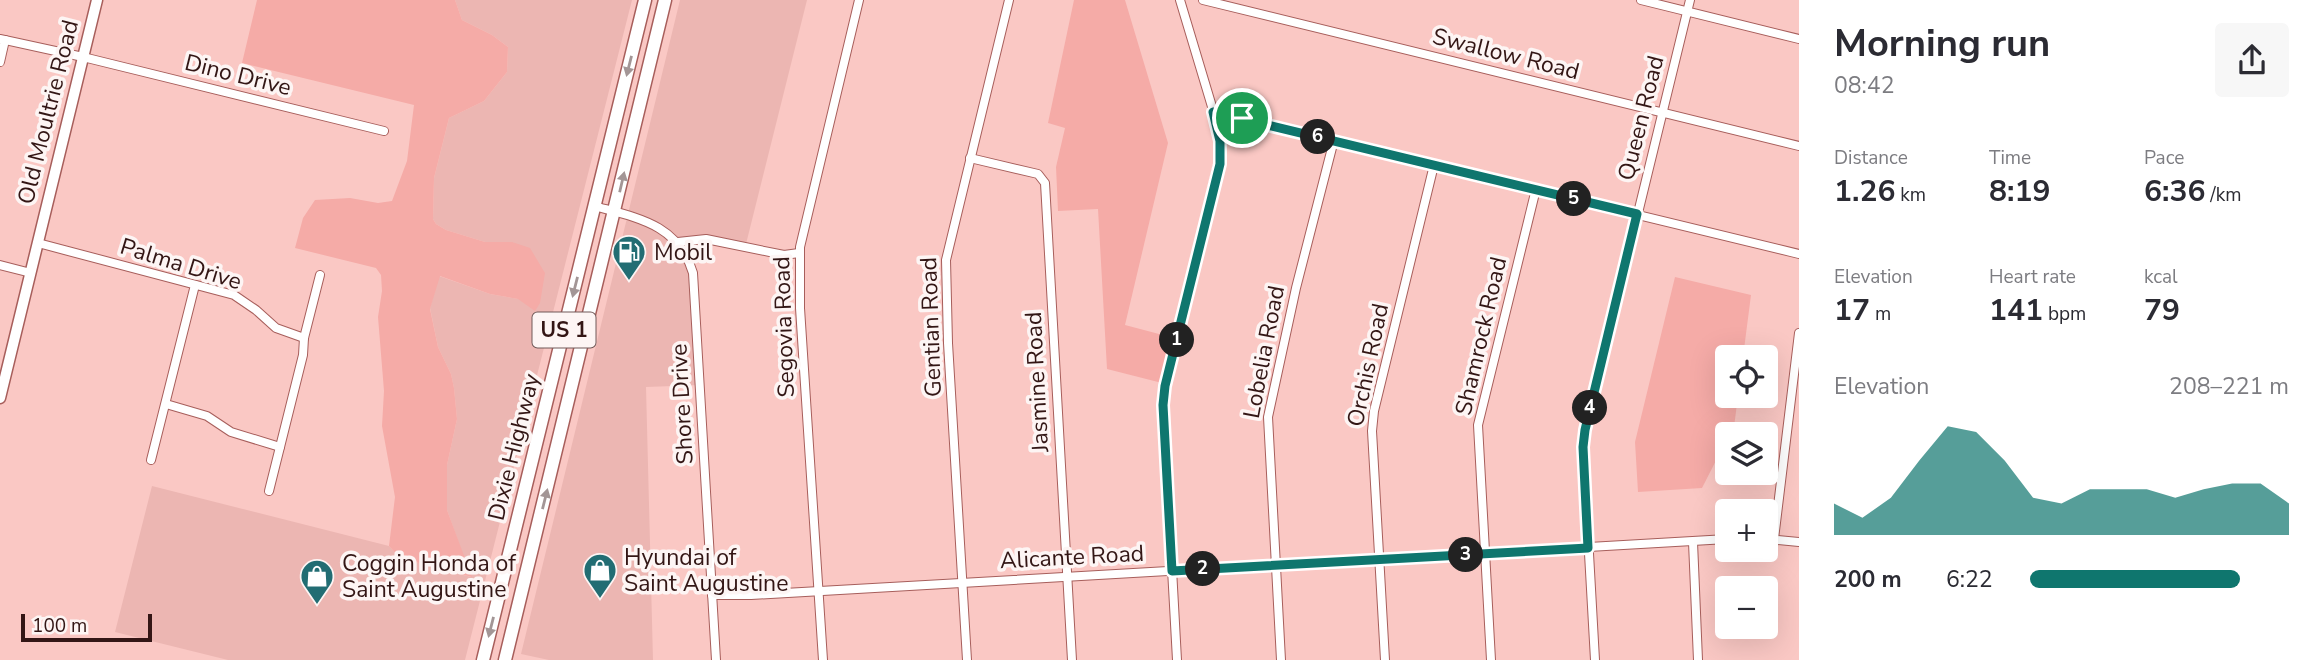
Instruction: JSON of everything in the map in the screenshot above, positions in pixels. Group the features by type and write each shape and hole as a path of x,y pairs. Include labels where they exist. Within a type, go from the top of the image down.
{"main road":[{"name":"Old Moultrie Road","path":"0,398 97,0"},
{"name":"Dixie Highway","path":"483,660 645,0"},
{"name":"US 1","path":"505,660 665,0"},
{"path":"516,526 537,531"}],"street":[{"name":"Segovia Road","path":"823,660 800,308 799,253 859,0"},
{"name":"Gentian Road","path":"967,660 945,274 948,246 1009,0"},
{"path":"1177,660 1163,405 1165,386 1220,164 1220,141 1213,112 1180,0"},
{"name":"Swallow Road","path":"1203,0 1799,146"},
{"path":"1641,0 1799,39"},
{"name":"Queen Road","path":"1595,660 1583,447 1585,430 1690,0"},
{"name":"Dino Drive","path":"3,39 384,131"},
{"path":"0,62 3,39"},
{"path":"1213,112 1799,254"},
{"name":"Lobelia Road","path":"1281,660 1268,436 1271,399 1334,140"},
{"name":"Jasmine Road","path":"970,158 1038,174 1045,183 1072,660"},
{"name":"Orchis Road","path":"1385,660 1371,448 1374,411 1434,165"},
{"name":"Shamrock Road","path":"1490,660 1478,425 1536,189"},
{"path":"594,206 654,225 669,233 678,243 706,239 785,255 799,253"},
{"name":"Palma Drive","path":"38,243 234,295 276,328 304,338"},
{"name":"Shore Drive","path":"678,243 689,262 694,285 716,660"},
{"path":"0,265 30,273"},
{"path":"269,492 320,275"},
{"path":"151,460 195,285"},
{"path":"1776,499 1799,334"},
{"path":"166,404 206,416 231,432 280,447"},
{"name":"Alicante Road","path":"712,596 1715,540"},
{"path":"1778,540 1799,542"},
{"path":"1693,542 1698,660"}],"shaded area":[{"path":"257,0 455,0 462,20 492,35 508,47 507,72 484,101 449,118 434,178 433,219 436,224 446,230 485,242 512,242 530,248 545,273 540,303 535,311 518,299 490,294 440,276 430,309 438,347 451,374 457,419 447,465 447,510 472,577 400,558 389,546 395,497 382,426 384,391 378,317 382,291 381,275 376,268 295,248 303,218 315,200 350,198 378,203 392,201 407,161 414,105 242,63"},
{"path":"455,0 632,0 465,660 228,660 115,632 152,486 389,546 400,558 471,577 447,510 447,465 457,419 451,374 438,347 430,308 439,276 490,294 518,299 512,242 485,242 446,230 433,219 434,178 449,118 484,101 507,72 508,47 492,35 462,20"},
{"path":"680,0 807,0 745,248 691,237 700,385 646,387 653,660 549,660 521,654"},
{"path":"1074,0 1125,0 1168,143 1125,325 1178,339 1166,384 1107,369 1098,209 1058,211 1056,167 1065,128 1048,123"},
{"path":"1675,277 1751,295 1745,345 1715,345 1715,408 1736,408 1735,422 1715,422 1715,463 1702,488 1638,492 1635,442"}],"place":[{"name":"Mobil","path":"629,282"},
{"name":"Hyundai of Saint Augustine","path":"600,600"},
{"name":"Coggin Honda of Saint Augustine","path":"317,606"}],"route":[{"path":"1213,112 1242,118 1637,214 1585,430 1583,447 1588,548 1172,571 1163,424 1165,386 1220,164 1219,130 1213,112"}]}
